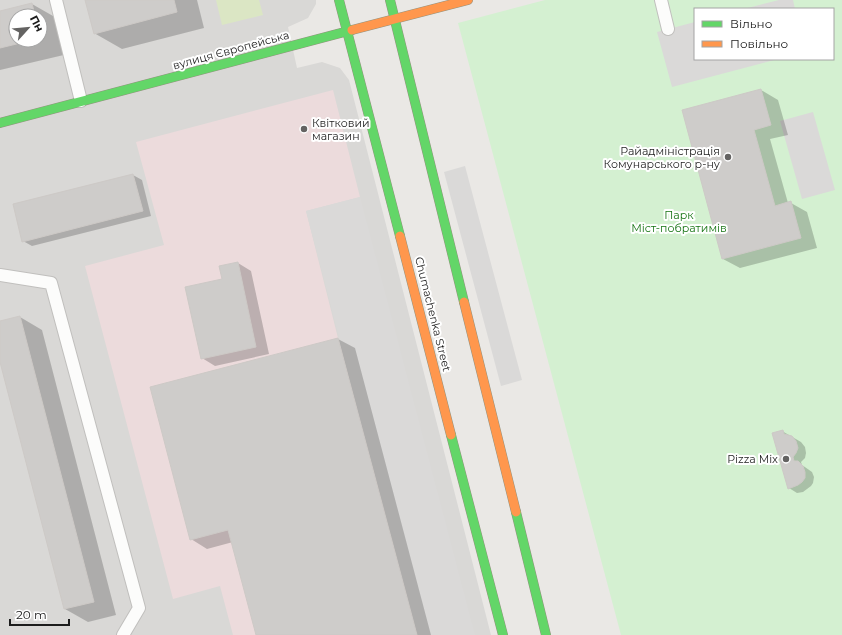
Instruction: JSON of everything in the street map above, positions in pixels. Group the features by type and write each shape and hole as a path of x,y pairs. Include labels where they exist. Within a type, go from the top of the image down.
{"street":[{"name":"Chumachenka Street","path":"339,0 503,635"},
{"path":"390,0 546,635"},
{"name":"вулиця Європейська","path":"0,123 468,0"}],"lane":[{"path":"56,0 81,101"},
{"path":"661,0 668,29"},
{"path":"0,275 51,283 139,608 123,635"}],"shaded area":[{"path":"0,0 316,0 316,4 308,18 288,27 297,68 322,62 340,68 349,80 491,635 0,635"},
{"path":"779,0 793,0 795,8 748,8"},
{"path":"694,22 694,60 774,60 672,87 657,32"},
{"path":"333,90 360,197 306,211 338,338 417,635 233,635 220,586 173,599 85,266 164,245 136,142"},
{"path":"813,112 835,190 802,199 780,121"},
{"path":"465,166 522,380 501,386 444,172"},
{"path":"360,197 475,635 417,635 306,211"}],"green space":[{"path":"216,0 259,0 263,15 222,25"},
{"name":"Парк Міст-побратимів","path":"545,0 842,0 842,635 621,635 458,23"}],"building":[{"path":"85,0 174,0 177,12 94,34"},
{"path":"32,3 33,8 12,8"},
{"path":"8,9 8,46 0,48 0,11"},
{"name":"Райадміністрація Комунарського р-ну","path":"761,89 771,125 754,130 775,206 791,201 801,238 722,259 682,110"},
{"path":"133,174 143,211 22,242 13,204"},
{"path":"238,262 256,347 201,359 185,287 222,279 219,266"},
{"path":"20,316 94,602 64,609 0,362 0,321"},
{"path":"338,338 417,635 256,635 228,530 190,540 150,387"},
{"name":"Pizza Mix","path":"783,430 784,434 792,436 796,441 798,448 793,457 794,461 798,461 803,466 805,472 805,478 802,482 788,489 772,433"}],"traffic: fast":[{"path":"339,0 400,236"},
{"path":"390,0 464,302"},
{"path":"0,123 352,30"},
{"path":"451,435 503,635"},
{"path":"516,512 546,635"}],"traffic: slow":[{"path":"352,30 468,0"},
{"path":"400,236 451,435"},
{"path":"464,302 516,512"}],"place":[{"name":"Квітковий магазин","path":"304,129"},
{"name":"Райадміністрація Комунарського р-ну","path":"728,157"},
{"name":"Pizza Mix","path":"786,459"}]}
